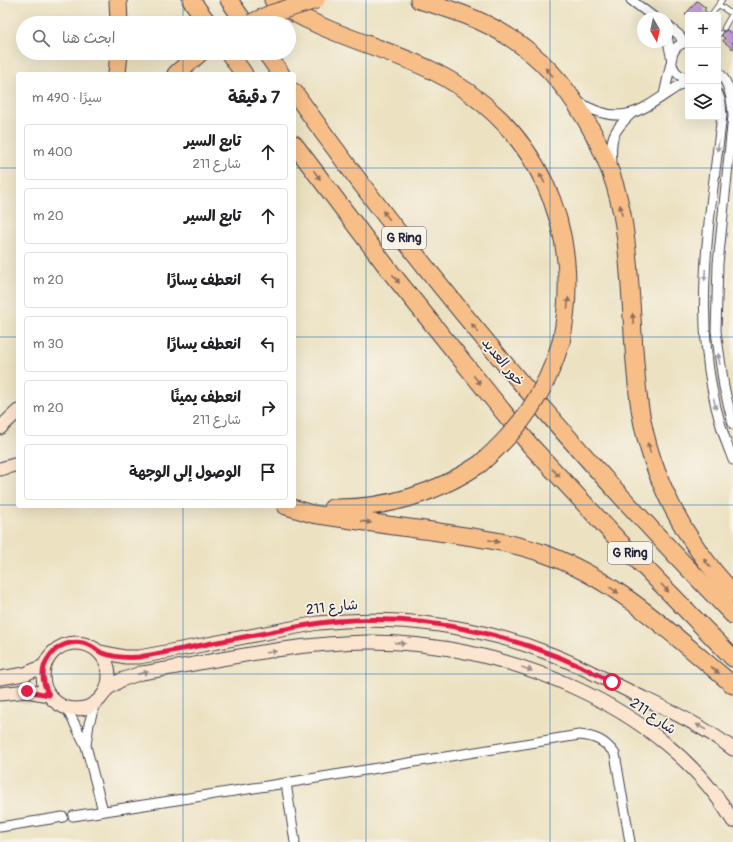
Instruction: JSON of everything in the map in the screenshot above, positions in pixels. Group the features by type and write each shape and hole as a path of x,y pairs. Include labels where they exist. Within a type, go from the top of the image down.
{"highway":[{"path":"118,0 119,16"},
{"path":"192,0 203,16"},
{"path":"229,0 240,16"},
{"path":"273,0 323,27 429,69 454,82 477,98 515,136 542,177 561,224 568,272 566,318 562,342 549,377 526,416 499,447 480,464 445,485 428,493 403,501 349,509 296,505"},
{"path":"266,16 316,0"},
{"path":"419,0 450,8 481,21 510,37 534,55 569,96 598,141 620,200 628,249 640,409 652,457 660,483 688,536 703,558 733,593"},
{"path":"117,72 118,60"},
{"path":"178,72 192,60"},
{"path":"234,60 243,72"},
{"path":"271,60 280,72"},
{"name":"خور العديد","path":"296,95 335,149 517,381 598,472 733,615"},
{"name":"G Ring","path":"296,147 393,275 530,445 619,541 733,658"},
{"path":"292,508 312,514 486,539 516,545 546,555 602,582 634,603 733,685"}],"main road":[{"path":"0,428 16,413"},
{"path":"0,469 16,465"},
{"name":"شارع 211","path":"101,652 125,657 139,657 340,620 387,619 436,624 508,640 552,654 593,672 691,721 733,749"},
{"name":"شارع 211","path":"107,689 122,680 141,673 322,645 390,642 435,646 472,653 501,660 544,675 585,693 623,713 668,746 692,767 716,795 733,821"},
{"path":"72,643 90,645 101,652 110,669 107,689 95,703 78,709 66,708 49,695 43,681 44,666 55,650 72,643"},
{"path":"0,678 25,674 44,666"},
{"path":"0,694 27,691 49,695"}],"street":[{"path":"630,0 647,12"},
{"path":"673,30 685,40"},
{"path":"664,95 671,60 676,48 685,43"},
{"path":"669,48 671,60 676,73 685,78"},
{"path":"721,76 727,85 732,100 733,116 718,264 716,331 724,387 733,424"},
{"path":"614,181 611,146 612,137 615,130 630,114 653,104 685,81"},
{"path":"569,96 586,106 607,114 630,114"},
{"path":"721,102 722,115 706,240 704,288 705,334 714,401 733,460"},
{"path":"86,746 89,724 95,703"},
{"path":"66,708 86,746 103,811"},
{"path":"73,816 286,783 571,736 588,736 598,738 608,745 615,754 630,842"},
{"path":"286,783 295,842"},
{"path":"0,827 63,817"}],"lane":[{"path":"713,12 721,2 732,14 724,28"}],"building":[{"path":"697,1 706,8 704,10 707,12 688,12"},
{"path":"733,29 733,49 723,41 725,38 722,36 723,32 727,30 730,33"}],"route":[{"path":"27,691 49,695 45,689 43,681 44,666 50,655 55,650 66,644 78,642 84,643 101,652 132,658 318,623 340,620 387,619 436,624 531,646 593,672 612,682"}]}
